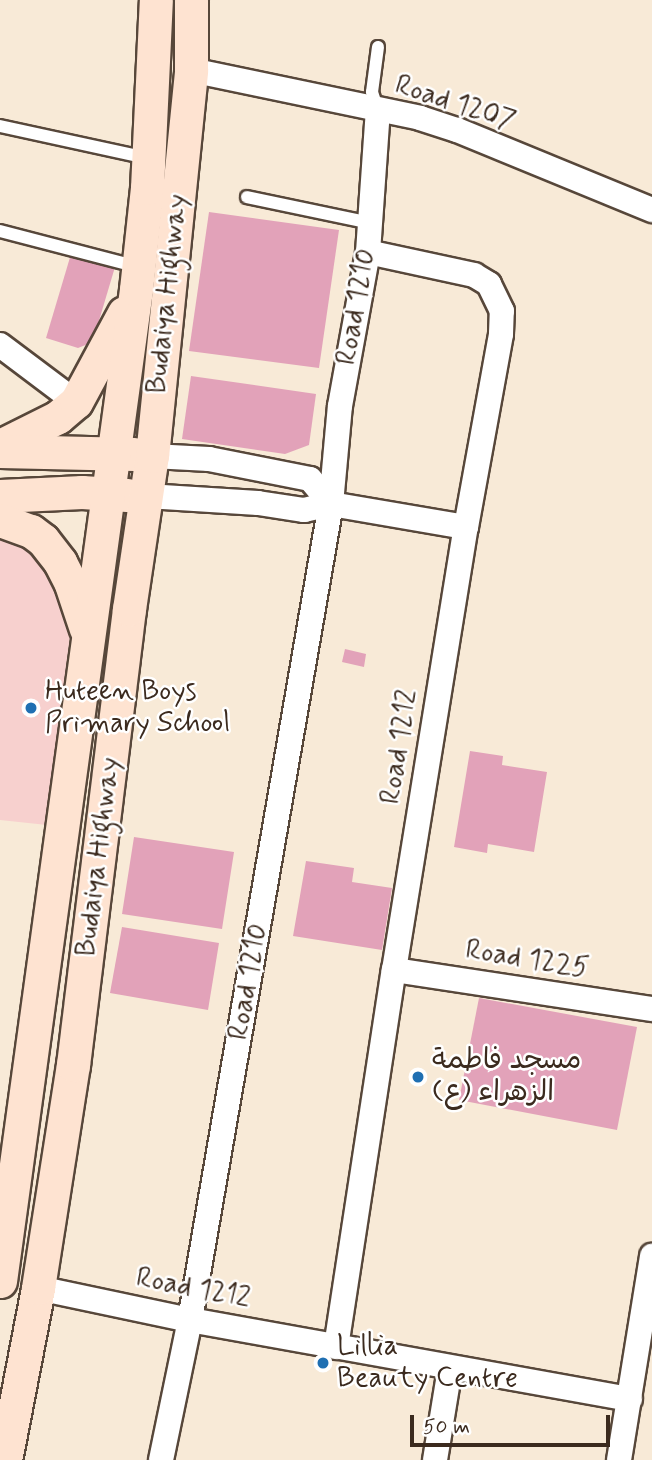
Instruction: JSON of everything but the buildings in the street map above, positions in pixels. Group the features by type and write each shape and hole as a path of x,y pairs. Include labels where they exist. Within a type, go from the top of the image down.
{"street":[{"name":"Budaiya Highway","path":"0,1281 90,640 111,453 137,278 148,158 156,0"},
{"name":"Budaiya Highway","path":"5,1460 38,1287 73,1065 147,496 191,70 191,0"},
{"name":"Road 1207","path":"191,70 403,114 457,130 652,210"},
{"name":"Road 1210","path":"161,1460 190,1320 331,504 340,405 368,252 378,110"},
{"name":"Road 1212","path":"336,1347 466,527 501,334 502,311 489,284 474,275 368,252"},
{"path":"0,448 58,417 76,402 137,278"},
{"path":"0,345 76,402"},
{"path":"0,448 209,459 310,479 331,504"},
{"path":"0,496 106,494 258,503 304,510 331,504 466,527"},
{"path":"0,520 31,531 43,540 60,562 90,640"},
{"name":"Road 1225","path":"394,970 652,1009"},
{"path":"619,1460 652,1256"},
{"name":"Road 1212","path":"38,1287 190,1320 630,1399"},
{"path":"435,1460 450,1367"}],"lane":[{"path":"378,47 372,92 378,110"},
{"path":"0,126 148,158"},
{"path":"247,197 370,223"},
{"path":"0,231 137,278"}],"shaded area":[{"name":"Huteen Boys Primary School","path":"0,530 51,555 75,596 47,825 0,820"}],"place":[{"name":"Huteen Boys Primary School","path":"31,708"},
{"name":"مسجد فاطمة الزهراء (ع)","path":"418,1077"},
{"name":"Lillia Beauty Centre","path":"323,1363"}]}
